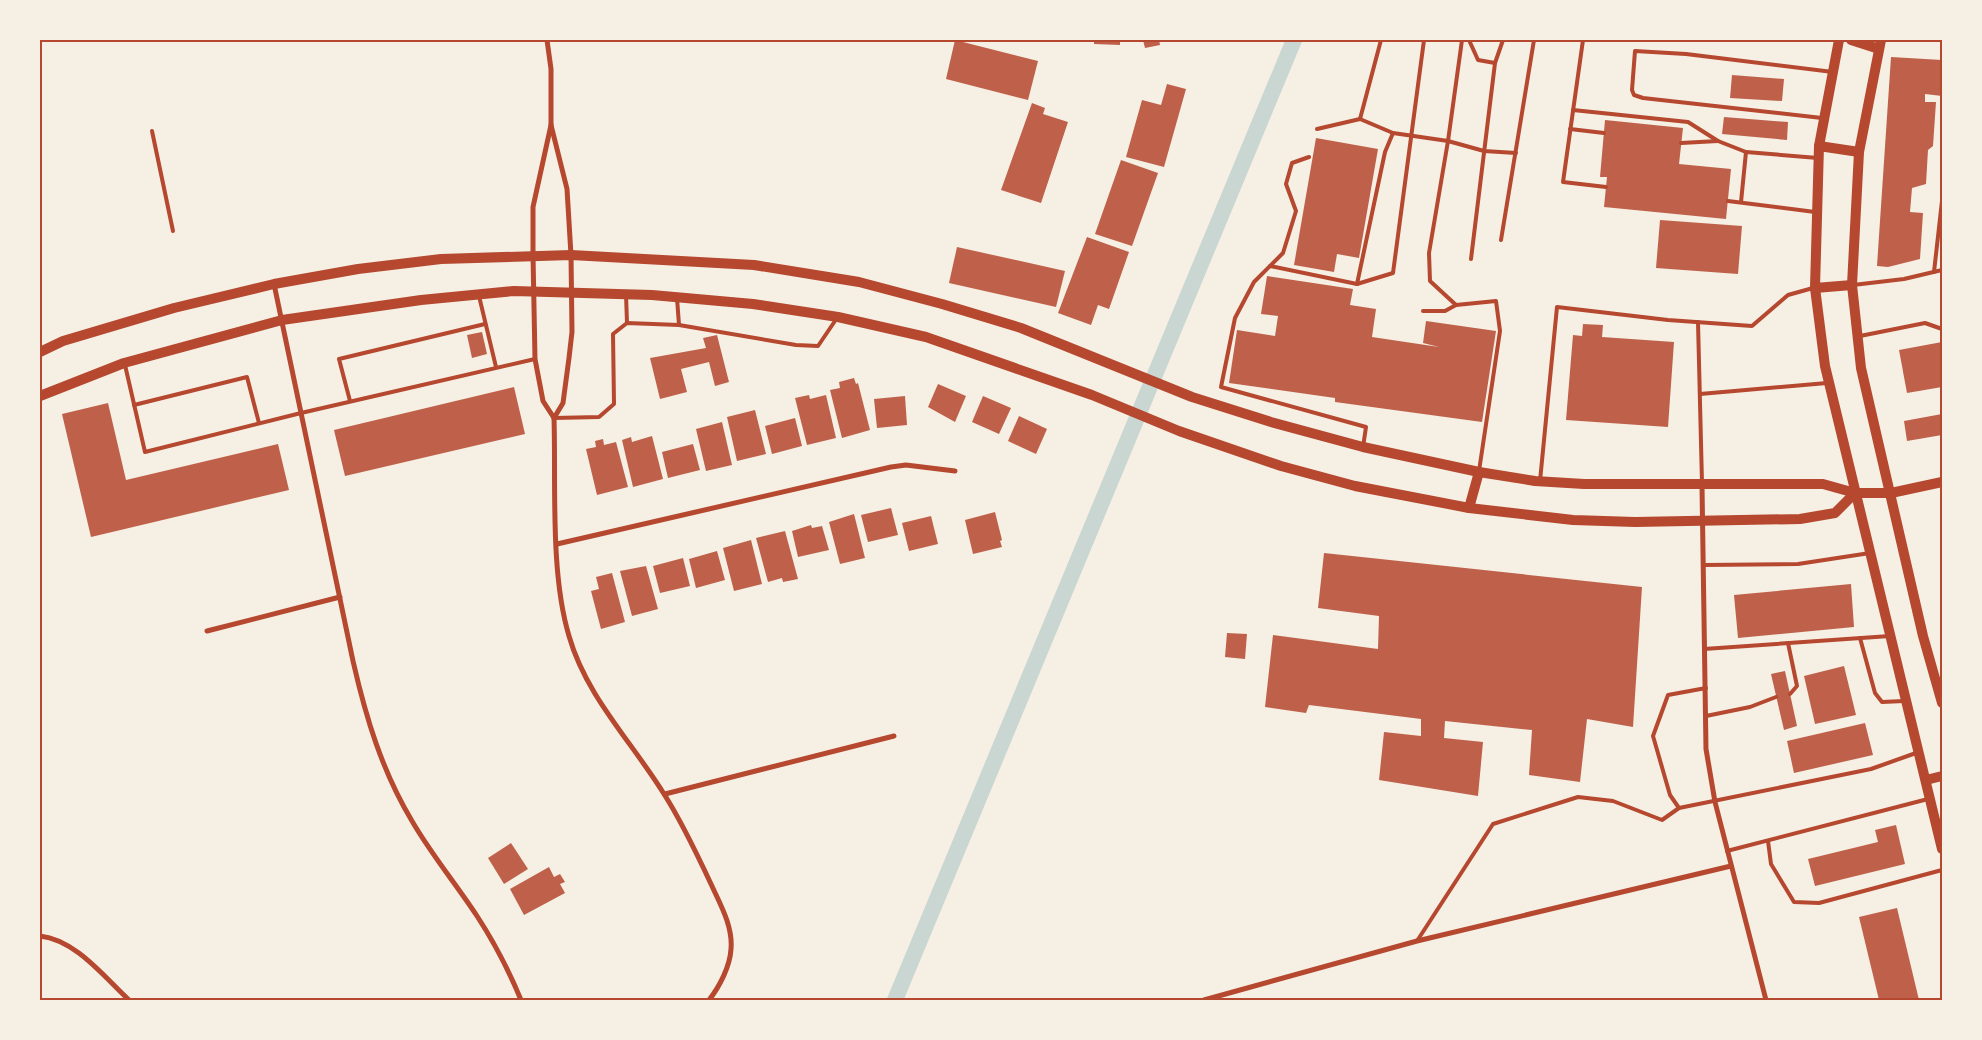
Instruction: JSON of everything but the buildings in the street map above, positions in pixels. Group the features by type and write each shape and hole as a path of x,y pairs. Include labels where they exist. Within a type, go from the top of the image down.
{"main road":[{"path":"1839,40 1819,146 1816,288 1829,382 1942,849"},
{"path":"1851,40 1880,44 1859,152 1852,285 1861,368 1923,636 1942,704"},
{"path":"1819,146 1859,152"},
{"path":"40,352 63,342 174,308 274,284 358,269 441,258 571,255 754,265 859,282 976,314 1021,328 1192,397 1317,435 1479,472 1540,481 1584,484 1702,486 1823,484 1855,493 1891,493 1942,482"},
{"path":"1816,288 1852,285"},
{"path":"40,396 124,363 282,320 479,294 534,292 626,294 753,304 838,317 926,337 1092,394 1179,431 1281,466 1355,486 1469,508 1573,520 1703,522 1800,519 1835,513 1855,493"},
{"path":"1469,508 1479,472"},
{"path":"1926,780 1942,776"}],"street":[{"path":"547,40 551,69 552,125 568,189 571,255 572,332 563,403 554,418"},
{"path":"552,125 533,208 535,359 543,401 554,418 557,544 562,605 568,636 582,670 592,689 665,794 696,852 728,924 731,949 728,962 716,992 709,1000"},
{"path":"274,284 363,707 392,786 413,823 493,943 521,1000"},
{"path":"557,544 891,467 922,466 954,471"},
{"path":"1702,486 1706,748 1715,802 1766,1000"},
{"path":"207,631 340,598"},
{"path":"665,794 894,736"},
{"path":"1204,1000 1417,941 1731,866"},
{"path":"40,936 53,938 74,949 130,1000"}],"lane":[{"path":"1360,119 1381,40"},
{"path":"1270,266 1357,284 1393,273 1424,40"},
{"path":"1456,305 1430,281 1429,253 1448,141 1462,40"},
{"path":"1469,40 1478,60 1495,63"},
{"path":"1470,259 1495,63 1502,40"},
{"path":"1501,240 1534,40"},
{"path":"1583,40 1563,182 1606,187"},
{"path":"1824,118 1634,95 1632,90 1636,51 1686,54 1833,72"},
{"path":"1573,110 1688,122 1718,141 1746,152 1818,158"},
{"path":"1317,128 1360,119 1393,133 1412,134 1448,141 1484,151 1516,153"},
{"path":"1570,129 1604,133"},
{"path":"152,131 173,231"},
{"path":"1357,284 1385,152 1393,133"},
{"path":"1681,142 1718,141"},
{"path":"1741,202 1746,152"},
{"path":"1309,157 1292,163 1286,184 1296,211 1283,253 1254,282 1235,318 1221,387 1366,427 1363,447"},
{"path":"1728,201 1817,213"},
{"path":"1934,272 1942,202"},
{"path":"1852,285 1904,279 1942,270"},
{"path":"1540,481 1557,307 1752,326 1788,295 1816,288"},
{"path":"479,294 496,367"},
{"path":"626,294 627,323"},
{"path":"677,297 676,307 679,325"},
{"path":"1423,312 1445,311 1456,305 1496,301 1500,331 1479,472"},
{"path":"554,418 600,416 614,404 614,334 627,323 679,325 698,330 746,335 796,346 818,346 838,317"},
{"path":"1698,322 1702,486"},
{"path":"1857,336 1925,323 1942,329"},
{"path":"350,401 339,359 486,324"},
{"path":"124,363 145,452 350,401 535,359"},
{"path":"134,405 247,377 258,423"},
{"path":"1700,394 1829,382"},
{"path":"1704,564 1798,564 1870,553"},
{"path":"1704,649 1890,636"},
{"path":"1860,638 1875,693 1882,702 1905,701"},
{"path":"1788,643 1797,686 1790,694"},
{"path":"1679,808 1670,795 1653,736 1668,695 1706,688"},
{"path":"1706,716 1750,707 1776,697"},
{"path":"1417,941 1493,824 1578,797 1613,801 1662,820 1679,808 1871,769 1919,752"},
{"path":"1727,851 1930,798"},
{"path":"1768,841 1771,864 1794,902 1819,903 1942,870"}],"waterway":[{"path":"895,1000 1294,40"}]}
